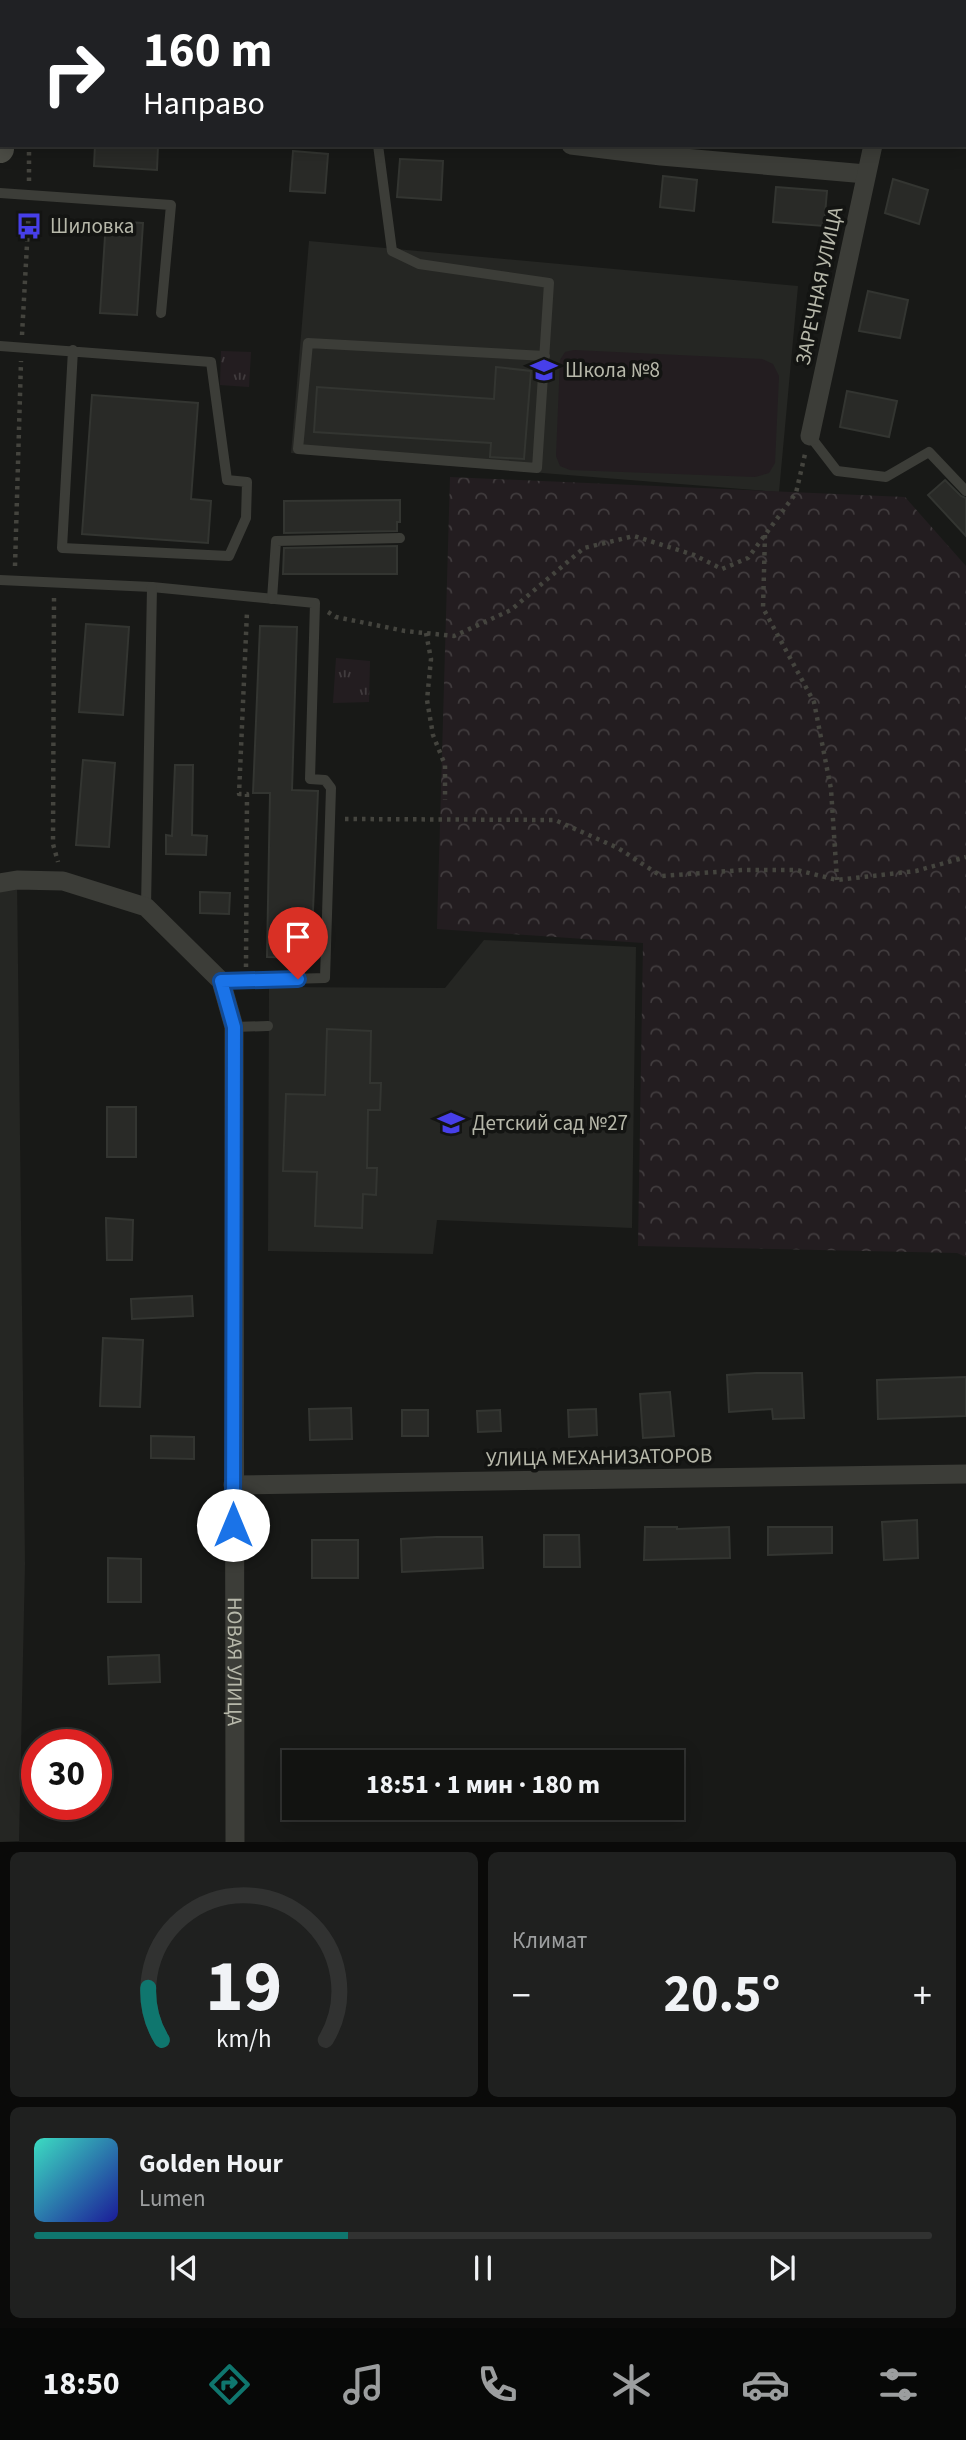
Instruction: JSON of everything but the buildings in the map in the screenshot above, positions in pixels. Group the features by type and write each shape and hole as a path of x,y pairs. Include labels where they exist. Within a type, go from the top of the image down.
{"street":[{"path":"587,147 866,174"},
{"name":"ЗАРЕЧНАЯ УЛИЦА","path":"810,436 873,147"},
{"path":"0,883 17,880 64,881 146,906 221,981"},
{"name":"НОВАЯ УЛИЦА","path":"221,981 234,1027 235,1842"},
{"name":"УЛИЦА МЕХАНИЗАТОРОВ","path":"233,1485 966,1474"}],"lane":[{"path":"378,147 392,251 419,264 549,284 545,356 537,468 298,449 308,343 545,356"},
{"path":"0,192 171,205 161,313"},
{"path":"0,346 74,350 211,362 227,480 247,482 246,518 229,556 62,548 74,350"},
{"path":"810,436 837,471 886,477 929,452 966,491"},
{"path":"272,599 276,541 400,538"},
{"path":"0,580 152,587 315,603 310,779 325,780 331,788 324,978 221,981"},
{"path":"146,906 152,587"},
{"path":"234,1027 268,1026"}],"path":[{"path":"315,603 337,617 405,631 454,636 511,610 584,548 634,536 694,555 722,569 748,558 796,493 810,436"},
{"path":"765,535 763,608 814,702 831,789 837,880"},
{"path":"54,583 53,844 64,881"},
{"path":"246,980 247,794 239,794 248,597"},
{"path":"426,633 430,659 427,700 433,735 445,765 445,800"},
{"path":"330,819 555,820 618,848 661,876 743,870 797,870 837,880 916,871 966,857"}],"shaded area":[{"name":"Школа №8","path":"309,241 798,286 779,492 291,453"},
{"path":"17,880 25,1564 19,1841 0,1842 0,883"},
{"name":"Детский сад №27","path":"484,940 636,947 632,1228 437,1220 433,1254 268,1251 269,987 445,988"}],"green space":[{"path":"574,350 762,359 773,364 779,376 775,463 769,473 755,477 570,470 560,466 556,456 560,360 565,352"},
{"path":"221,351 251,352 249,387 220,385"},
{"path":"450,477 905,497 966,566 966,1257 957,1253 638,1246 643,943 437,929"},
{"path":"336,658 370,661 369,702 333,703"}],"place":[{"name":"Шиловка","path":"29,226"},
{"name":"Школа №8","path":"544,370"},
{"name":"Детский сад №27","path":"451,1123"}],"route":[{"path":"233,1525 234,1027 221,981 298,979"}]}
